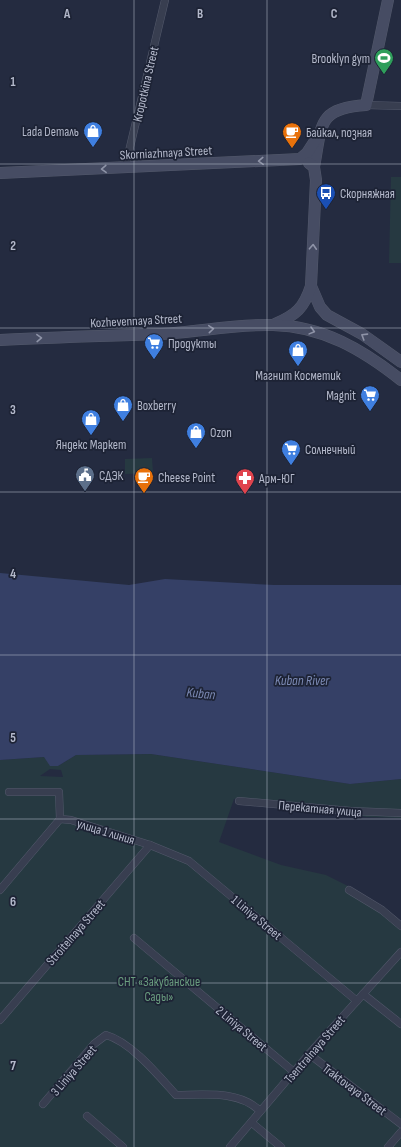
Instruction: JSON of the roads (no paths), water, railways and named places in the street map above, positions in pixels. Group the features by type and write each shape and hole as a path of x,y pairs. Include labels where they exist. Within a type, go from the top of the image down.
{"main road":[{"path":"274,325 291,317 299,310 305,302 311,286 316,180 314,167 320,134 324,121 332,112 345,107 366,105 388,0"},
{"path":"314,167 300,159 307,153 320,134"},
{"name":"Skorniazhnaya Street","path":"0,173 300,159"},
{"path":"311,286 320,307 327,315 362,334 401,362"},
{"path":"274,325 302,329 344,342 361,350 401,380"},
{"name":"Kozhevennaya Street","path":"0,340 161,334 274,325"}],"street":[{"name":"Kropotkina Street","path":"125,168 165,0"},
{"path":"366,105 401,106"},
{"path":"0,890 60,819 59,792 9,792"},
{"name":"Перекатная улица","path":"239,801 351,811 401,813"},
{"name":"улица 1 линия","path":"60,819 71,820 150,845"},
{"name":"1 Liniya Street","path":"150,845 189,861 357,1001"},
{"name":"Stroitelnaya Street","path":"0,1020 150,845"},
{"path":"349,890 382,910 401,926"},
{"name":"2 Liniya Street","path":"134,938 294,1072"},
{"name":"Tsentralnaya Street","path":"230,1147 252,1123 260,1111 309,1054 401,952"},
{"path":"363,994 401,1024"},
{"name":"3 Liniya Street","path":"43,1104 94,1044 106,1035 116,1038 152,1069 176,1095 231,1096 254,1105 260,1111"},
{"name":"Traktovaya Street","path":"309,1054 401,1124"},
{"path":"87,1116 123,1147"},
{"path":"252,1123 281,1147"},
{"path":"388,1147 401,1132"}],"water":[{"name":"Kuban River","path":"0,573 129,585 165,579 274,585 401,585 401,779 350,784 151,754 76,755 58,766 50,766 44,757 0,760"}],"place":[{"name":"Brooklyn gym","path":"384,75"},
{"name":"Lada Dеталь","path":"93,148"},
{"name":"Байкал, позная","path":"292,149"},
{"name":"Скорняжная","path":"326,210"},
{"name":"Продукты","path":"154,360"},
{"name":"Магнит Косметик","path":"298,367"},
{"name":"Magnit","path":"370,412"},
{"name":"Boxberry","path":"123,422"},
{"name":"Яндекс Маркет","path":"91,436"},
{"name":"Ozon","path":"196,449"},
{"name":"Солнечный","path":"291,466"},
{"name":"СДЭК","path":"85,492"},
{"name":"Cheese Point","path":"144,494"},
{"name":"Арм-ЮГ","path":"245,495"}],"water label":[{"name":"Kuban","path":"201,693"}],"park label":[{"name":"СНТ «Закубанские Сады»","path":"159,988"}]}
